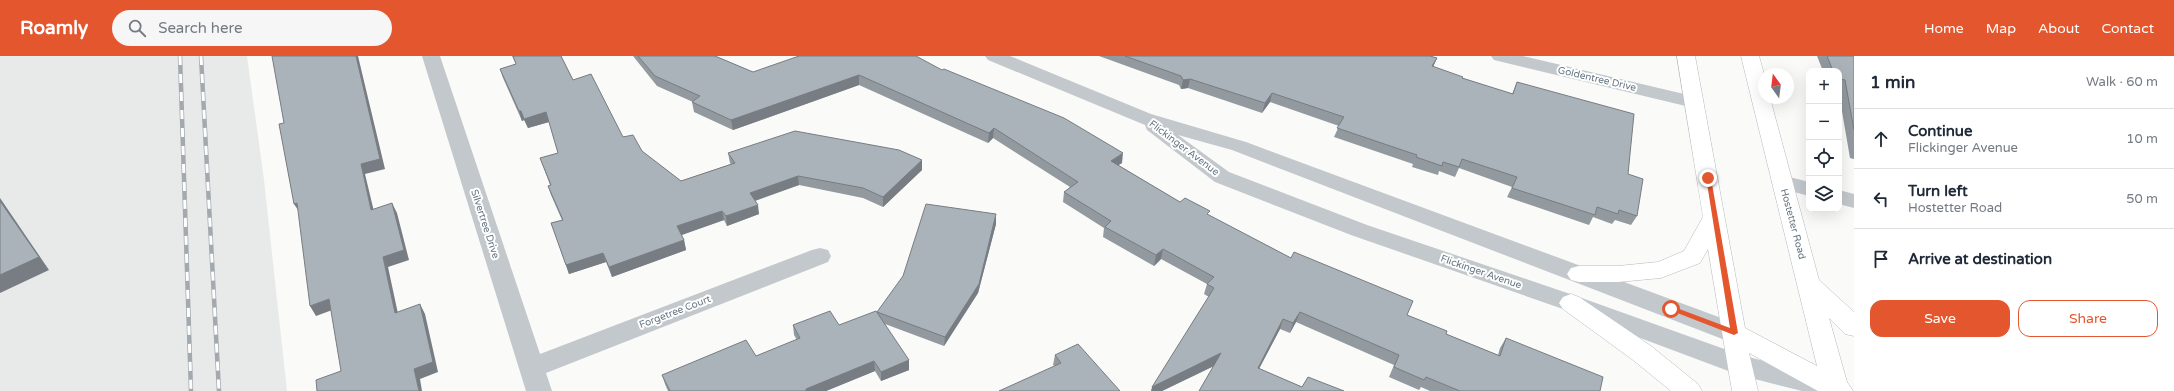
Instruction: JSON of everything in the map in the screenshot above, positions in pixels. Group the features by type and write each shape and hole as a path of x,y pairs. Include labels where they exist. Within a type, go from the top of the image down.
{"main road":[{"path":"1686,56 1739,365 1745,391"},
{"name":"Hostetter Road","path":"1750,56 1837,390"},
{"path":"1579,274 1618,274 1661,270 1692,257 1714,216"},
{"path":"1810,285 1854,327"},
{"path":"1571,303 1642,352 1689,391"},
{"name":"Flickinger Avenue","path":"1734,333 1837,390"}],"street":[{"name":"Silvertree Drive","path":"431,56 539,391"},
{"name":"Flickinger Avenue","path":"994,56 1144,118 1239,146 1734,333"},
{"name":"Goldentree Drive","path":"1500,56 1694,102"},
{"name":"Flickinger Avenue","path":"1144,118 1222,178 1359,230 1571,303 1739,365 1837,390"},
{"path":"1782,182 1806,188"},
{"path":"1842,198 1854,201"},
{"name":"Forgetree Court","path":"531,368 820,256"}],"shaded area":[{"path":"0,56 247,56 264,180 287,391 0,391"}],"building":[{"path":"272,56 356,56 380,159 361,164 371,210 392,203 404,250 383,257 395,313 420,304 433,362 414,369 419,391 317,391 316,380 341,371 329,299 310,306 297,203 294,204 279,124 284,123"},
{"path":"513,56 561,56 573,80 591,74 623,137 633,135 642,151 681,181 735,163 728,153 795,131 899,150 922,160 883,197 863,188 798,176 750,193 758,205 726,216 722,211 677,226 684,240 609,267 603,253 566,265 551,223 563,220 548,186 551,185 540,158 558,153 546,112 524,119 521,111 519,111 500,69 516,64"},
{"path":"638,56 715,56 753,72 799,56 916,56 942,70 944,69 1064,118 1123,153 1111,161 1180,202 1185,198 1210,211 1207,214 1291,258 1294,252 1413,301 1407,315 1447,331 1446,334 1500,356 1506,338 1603,377 1600,391 1460,391 1426,377 1424,380 1394,367 1399,355 1300,312 1293,323 1283,319 1258,368 1302,387 1308,377 1344,391 1199,391 1221,353 1152,387 1214,288 1207,284 1214,277 1163,249 1156,255 1105,227 1111,221 1064,192 1078,182 994,128 989,133 859,75 731,120 692,102 700,96 655,76"},
{"path":"1125,56 1430,56 1437,58 1432,66 1463,77 1462,78 1513,94 1517,82 1634,114 1628,174 1643,179 1637,216 1619,210 1618,214 1597,207 1595,215 1512,188 1517,177 1462,159 1459,167 1443,162 1442,166 1416,157 1417,155 1337,128 1344,117 1272,93 1265,103 1190,79 1183,80 1181,76"},
{"path":"1827,56 1854,56 1854,130 1845,80 1842,80 1842,68 1832,68"},
{"path":"0,201 39,257 0,275"},
{"path":"926,204 996,214 979,284 945,337 877,312 903,276"},
{"path":"830,311 839,325 876,311 909,360 881,372 874,361 806,389 806,391 670,391 662,375 746,340 756,356 800,338 793,325"},
{"path":"1078,344 1120,391 999,391 1061,363 1055,355"}],"railway":[{"path":"180,56 191,391"},
{"path":"201,56 219,391"}],"route":[{"path":"1671,309 1734,333 1708,178"}]}
